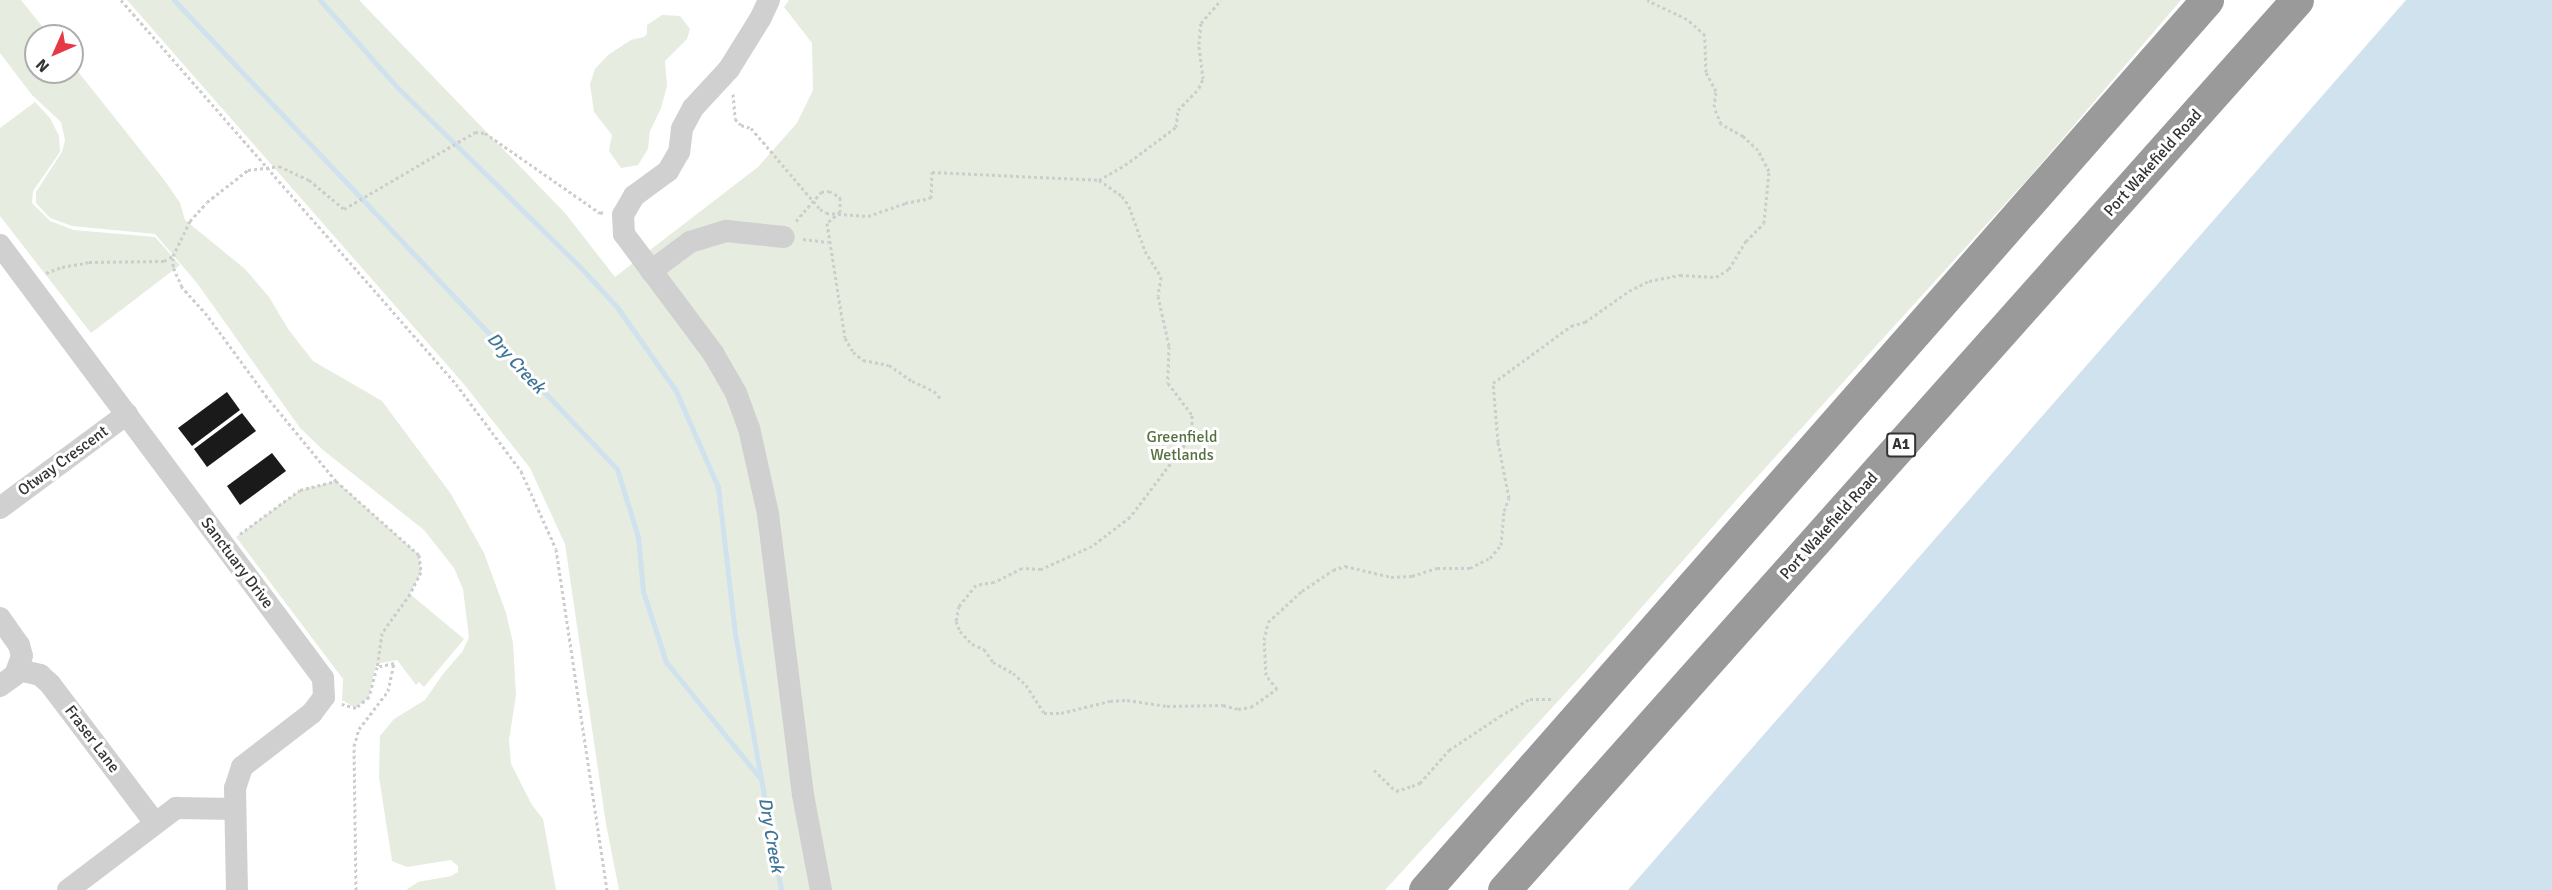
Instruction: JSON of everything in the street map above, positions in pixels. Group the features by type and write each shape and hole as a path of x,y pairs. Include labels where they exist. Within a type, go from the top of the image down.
{"highway":[{"path":"1425,890 2207,0"},
{"name":"Port Wakefield Road","path":"1504,890 2297,0"}],"street":[{"path":"769,0 729,69 693,108 682,129 678,152 668,171 634,196 623,215 624,234 713,353 736,393 752,439 768,513 803,795 821,890"},
{"path":"651,271 690,242 726,231 784,237"},
{"name":"Sanctuary Drive","path":"0,245 323,678 326,687 323,699"},
{"name":"Otway Crescent","path":"0,508 127,414"},
{"path":"0,618 22,651 19,670 0,686"},
{"name":"Fraser Lane","path":"19,670 40,675 50,684 155,823"},
{"path":"237,890 235,788 242,767 312,713 323,699"},
{"path":"68,890 155,823 182,807 235,809"}],"path":[{"path":"121,0 456,384 521,471 556,549 607,890"},
{"path":"1098,180 1125,165 1176,127 1178,110 1199,88 1203,79 1199,44 1201,23 1221,0"},
{"path":"729,69 735,119 741,125 752,128 820,209 837,215 868,216 931,198 932,172 1098,180 1122,196 1129,206 1145,251 1161,277 1158,296 1169,346 1168,383 1192,415 1192,435 1130,517 1092,546 1041,569 1022,568 994,582 976,585 959,606 956,621 960,631 972,644 984,650 993,662 1013,673 1026,685 1044,713 1061,713 1110,701 1127,700 1167,706 1200,703 1238,709 1251,707 1277,689 1266,675 1264,640 1268,622 1302,591 1333,570 1345,567 1391,577 1412,576 1437,568 1470,568 1490,558 1501,545 1504,537 1504,511 1509,498 1497,442 1493,383 1571,326 1585,322 1629,291 1665,277 1716,277 1729,269 1746,241 1764,223 1769,171 1758,150 1743,136 1721,124 1714,107 1716,90 1706,72 1705,35 1687,19 1647,0"},
{"path":"323,699 356,708 369,697 377,667 382,633 410,594 421,572 422,563 419,555 336,481 267,397 207,315 183,287 173,267 173,256 190,221 235,178 248,170 266,166 279,166 309,180 344,209 475,132 485,133 600,213 615,210 634,196"},
{"path":"828,242 784,237 812,198 821,192 835,192 840,197 842,207 837,215 827,223 828,242 840,318 845,338 853,352 863,360 889,365 912,381 934,391 942,400"},
{"path":"27,281 62,267 114,260 164,261 173,256"},
{"path":"224,545 300,490 336,481"},
{"path":"356,890 354,746 358,729 388,691 394,663 377,667"},
{"path":"1374,770 1396,791 1420,783 1449,750 1500,716 1530,699 1551,699"}],"green space":[{"path":"0,0 21,0 40,24 24,24 24,84 84,84 84,79 165,181 180,203 185,220 245,269 269,297 288,329 313,361 382,401 451,494 484,553 506,613 513,643 516,695 509,740 511,764 532,805 543,819 556,890 406,890 418,882 451,876 458,872 458,866 451,860 407,867 392,861 379,777 380,736 394,719 425,700 462,652 469,638 463,589 454,568 424,530 323,450 300,428 197,283 155,234 72,226 50,218 36,203 36,192 62,152 65,140 61,122 32,95 0,53"},
{"name":"Greenfield Wetlands","path":"127,0 359,0 565,213 615,277 758,167 797,123 813,90 812,43 784,7 789,0 2181,0 2034,172 1738,498 1582,675 1385,890 619,890 606,824 565,544 530,468 463,383"},
{"path":"662,15 680,16 690,29 687,39 665,61 667,86 661,108 650,131 648,149 638,165 621,168 609,151 612,135 594,112 590,84 595,69 608,55 631,40 644,37 647,34 647,25"},
{"path":"35,102 50,118 59,136 60,152 33,191 32,203 50,221 74,230 155,237 180,265 91,333 0,216 0,128"},
{"path":"336,481 419,555 421,572 410,594 464,639 424,687 419,682 416,685 397,660 376,664 369,697 356,708 342,700 343,679 236,537 300,490"}],"water":[{"path":"2406,0 2552,0 2552,890 1628,890"}],"building":[{"path":"227,392 240,410 192,446 178,428"},
{"path":"242,413 256,431 207,467 194,449"},
{"path":"272,453 286,471 240,505 227,486"}],"waterway":[{"name":"Dry Creek","path":"174,0 617,469 638,537 643,591 666,662 760,778"},
{"name":"Dry Creek","path":"320,0 396,86 582,269 617,307 676,391 718,487 735,634 781,890"}]}
